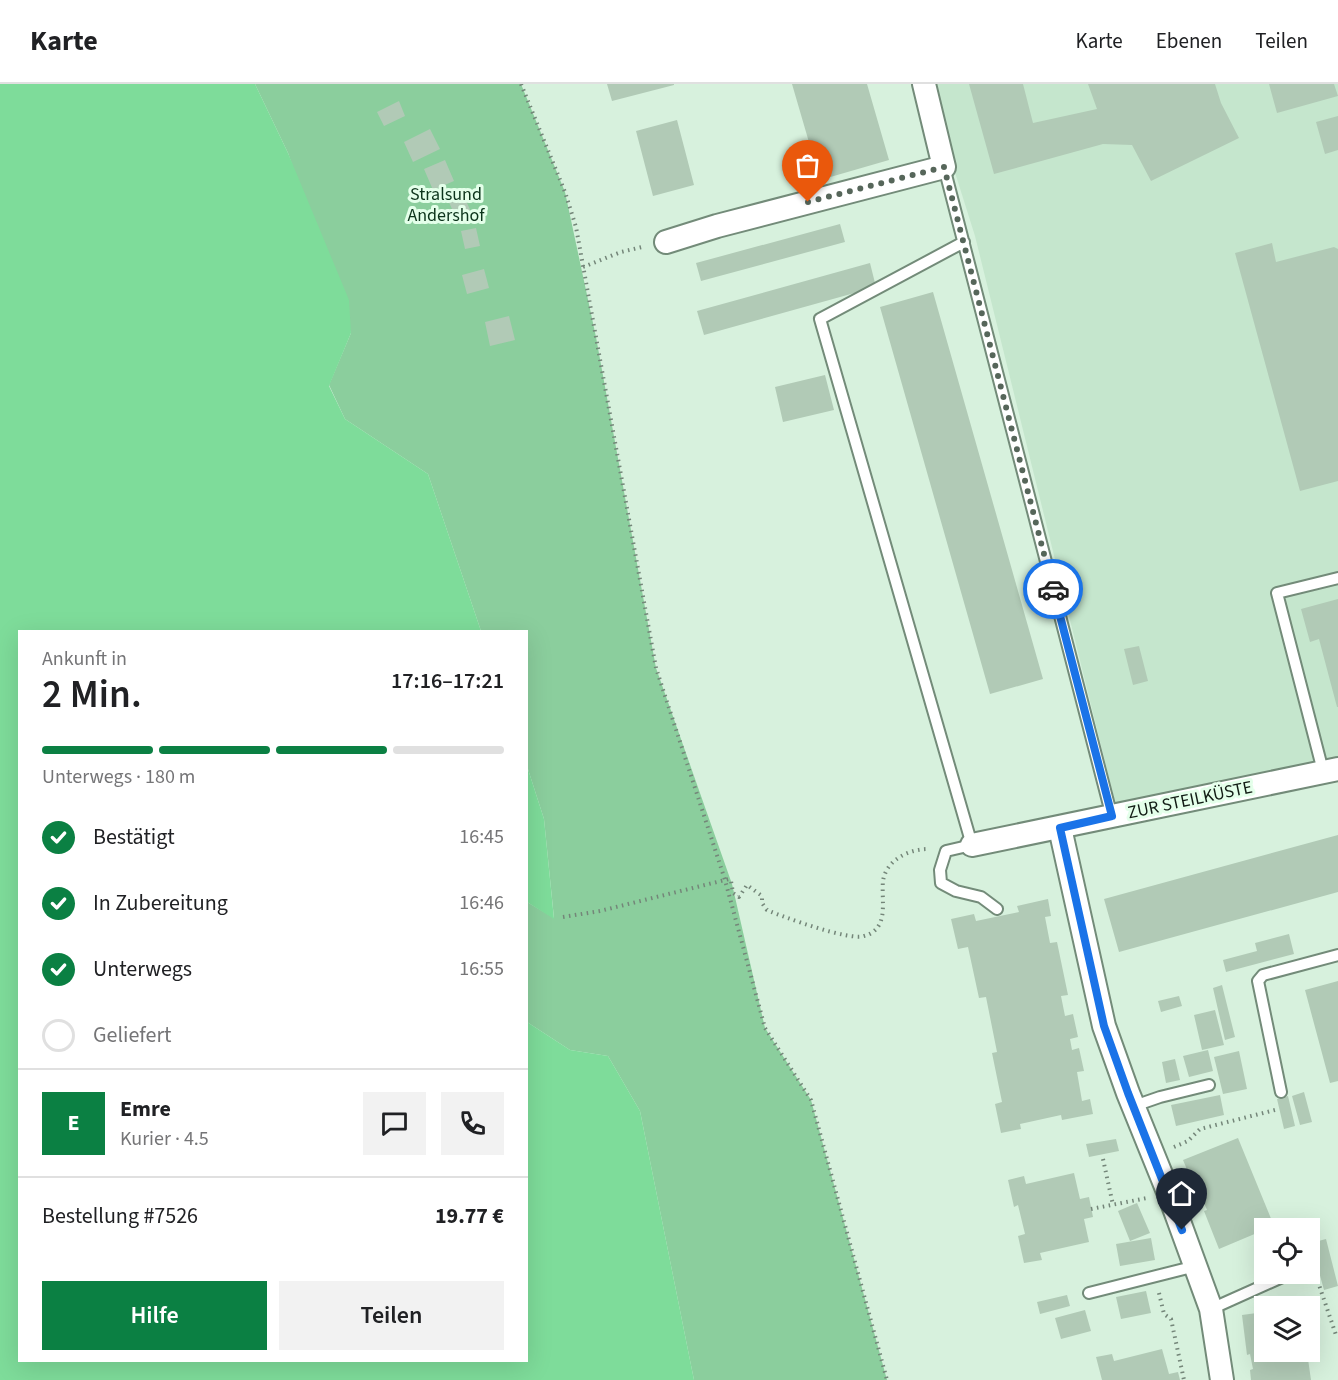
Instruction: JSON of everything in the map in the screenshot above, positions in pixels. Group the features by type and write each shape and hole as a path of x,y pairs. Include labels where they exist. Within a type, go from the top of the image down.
{"street":[{"path":"666,242 717,226 944,167 924,84"},
{"name":"ZUR STEILKÜSTE","path":"972,845 1330,770"},
{"path":"1060,828 1104,1026 1211,1309 1222,1380"}],"lane":[{"path":"944,167 1112,816"},
{"path":"964,242 820,319 972,845 946,851 940,870 941,883 956,891 981,897 997,909"},
{"path":"1330,770 1276,593 1338,578"},
{"path":"1281,1092 1258,981 1263,975 1338,955"},
{"path":"1134,1106 1209,1085"},
{"path":"1089,1293 1196,1266"},
{"path":"1211,1309 1267,1284"}],"path":[{"path":"521,84 565,192 576,227 656,668 724,880 765,1028 811,1100 887,1380"},
{"path":"583,267 621,252"},
{"path":"563,917 610,909 729,879 731,891 739,897 747,885 762,896 762,903 767,910 848,936 863,937 877,929 883,917 883,879 894,861 903,854 925,849 946,851"},
{"path":"1154,1157 1188,1141 1200,1129 1275,1110"},
{"path":"1104,1159 1113,1205"},
{"path":"1091,1209 1168,1194"},
{"path":"1155,1276 1164,1314 1171,1319 1184,1380"},
{"path":"1318,1284 1336,1335"}],"shaded area":[{"path":"0,84 255,84 288,153 349,300 351,333 329,386 345,419 428,474 481,630 18,630 18,1362 528,1362 528,1023 570,1050 608,1056 640,1111 694,1380 0,1380"},
{"path":"932,84 1338,84 1338,759 1116,806 975,236 952,163"},
{"path":"528,769 544,819 554,919 528,903"}],"green space":[{"name":"Stralsund Andershof","path":"255,84 521,84 565,192 596,337 656,668 732,884 765,1028 811,1100 887,1380 694,1380 640,1111 608,1056 570,1050 528,1023 528,903 554,918 544,819 528,769 528,630 481,630 428,474 345,419 329,385 351,333 288,153"}],"building":[{"path":"607,84 674,84 674,85 612,101"},
{"path":"792,84 867,84 889,160 820,180"},
{"path":"969,84 1023,84 1033,123 1097,109 1088,84 1215,84 1221,103 1239,138 1151,181 1132,145 1103,144 994,174"},
{"path":"1269,84 1334,84 1338,96 1277,113"},
{"path":"399,101 405,116 384,126 377,112"},
{"path":"1338,116 1338,150 1325,154 1316,122"},
{"path":"677,120 694,185 653,196 636,131"},
{"path":"430,129 440,149 413,162 404,142"},
{"path":"445,160 454,181 433,190 424,169"},
{"path":"462,192 472,214 457,220 447,198"},
{"path":"840,224 845,242 701,281 696,263"},
{"path":"476,228 480,246 465,249 461,231"},
{"path":"1272,243 1276,262 1334,247 1338,249 1338,481 1300,491 1235,253"},
{"path":"870,263 876,287 704,335 697,311"},
{"path":"484,269 489,288 467,294 462,275"},
{"path":"933,292 1043,679 990,694 880,307"},
{"path":"509,316 515,340 490,346 485,322"},
{"path":"825,375 834,410 783,422 775,387"},
{"path":"1338,599 1337,707 1319,639 1310,642 1301,609"},
{"path":"1139,646 1148,681 1133,685 1124,649"},
{"path":"1338,835 1338,892 1119,952 1104,899"},
{"path":"1048,899 1051,916 1045,917 1050,943 1057,942 1068,995 1061,996 1065,1016 1073,1014 1078,1037 1070,1039 1072,1050 1079,1048 1084,1071 1077,1072 1082,1101 1090,1099 1093,1114 1062,1120 1061,1115 1020,1124 1021,1129 1001,1133 995,1104 1002,1102 992,1053 997,1052 986,997 979,998 968,947 958,949 951,919 974,914 976,921 1019,912 1017,906"},
{"path":"1289,934 1294,954 1226,972 1223,960 1257,951 1255,943"},
{"path":"1338,981 1338,1081 1330,1083 1305,990"},
{"path":"1222,985 1235,1037 1225,1040 1213,988"},
{"path":"1179,996 1182,1006 1161,1012 1158,1001"},
{"path":"1215,1010 1224,1045 1202,1050 1194,1015"},
{"path":"1208,1050 1213,1071 1189,1077 1183,1056"},
{"path":"1239,1051 1247,1089 1223,1094 1214,1057"},
{"path":"1175,1059 1180,1080 1166,1083 1162,1062"},
{"path":"1304,1092 1312,1122 1300,1125 1292,1096"},
{"path":"1220,1095 1224,1115 1176,1126 1171,1105"},
{"path":"1288,1096 1295,1126 1284,1129 1277,1099"},
{"path":"1238,1138 1271,1218 1254,1218 1254,1234 1219,1249 1204,1211 1207,1210 1201,1196 1199,1198 1183,1160"},
{"path":"1116,1139 1119,1151 1089,1157 1086,1144"},
{"path":"1074,1173 1080,1199 1089,1197 1093,1217 1084,1219 1089,1242 1040,1253 1042,1260 1024,1263 1018,1236 1025,1234 1018,1205 1014,1207 1008,1180 1024,1176 1026,1184"},
{"path":"1137,1203 1150,1233 1130,1241 1118,1211"},
{"path":"1151,1238 1155,1260 1120,1266 1116,1244"},
{"path":"1326,1239 1338,1286 1324,1290 1320,1276 1320,1241"},
{"path":"1146,1291 1151,1313 1121,1319 1116,1297"},
{"path":"1067,1295 1070,1306 1040,1314 1037,1302"},
{"path":"1085,1310 1091,1331 1061,1339 1055,1318"},
{"path":"1254,1313 1254,1362 1308,1362 1311,1380 1251,1380 1250,1370 1253,1369 1250,1354 1247,1355 1242,1315"},
{"path":"1162,1349 1169,1374 1178,1372 1180,1380 1102,1380 1096,1357 1112,1354 1114,1361"}],"way so far":[{"path":"808,202 944,167 1053,589"}],"route":[{"path":"1053,589 1112,816 1060,828 1104,1026 1182,1230"}]}
